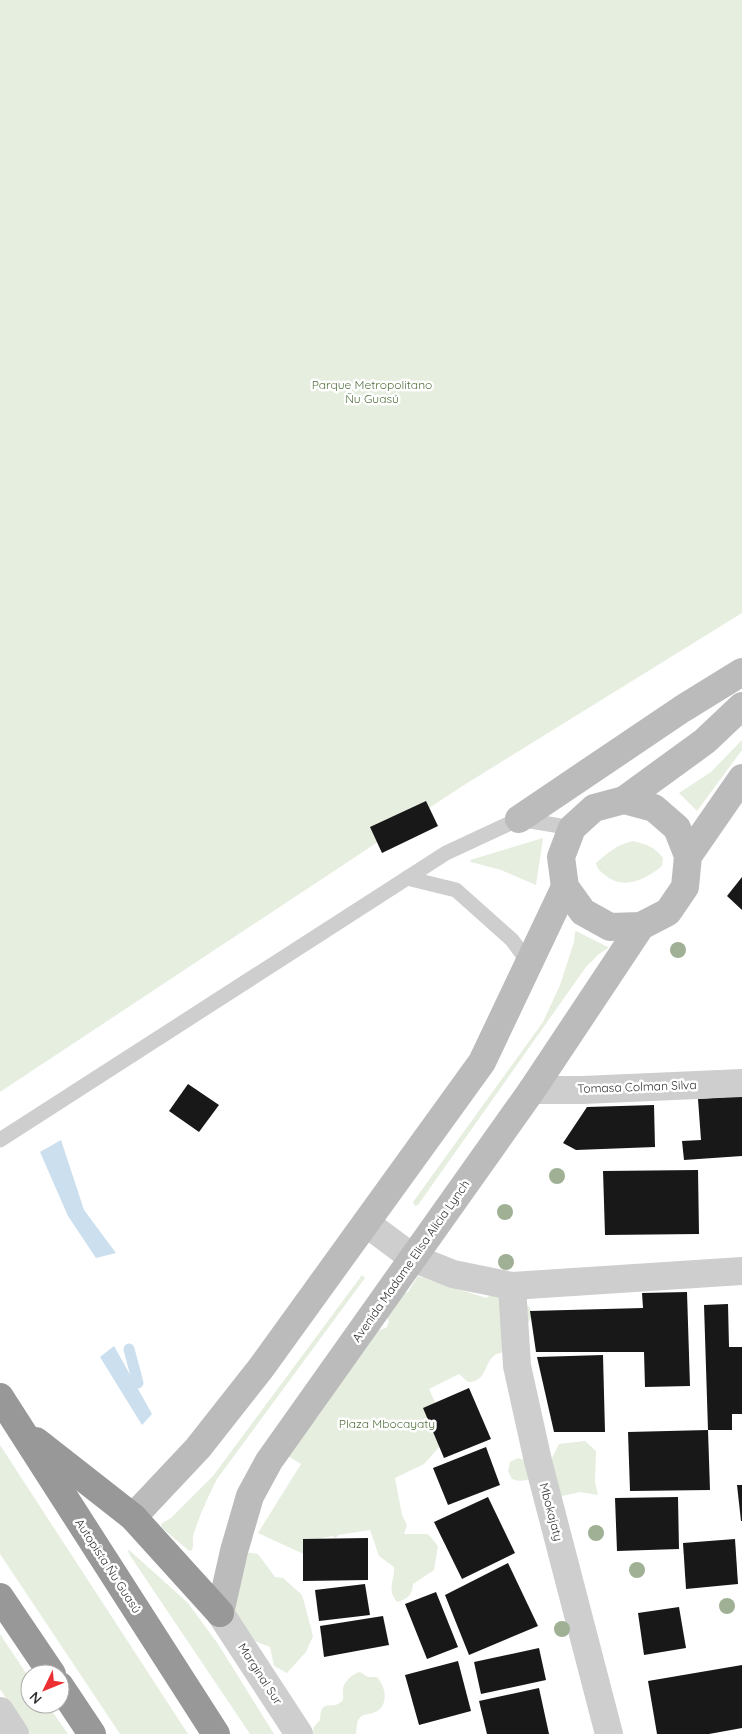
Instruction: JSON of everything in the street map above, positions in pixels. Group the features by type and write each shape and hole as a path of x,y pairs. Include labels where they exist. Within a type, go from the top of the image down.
{"highway":[{"name":"Autopista Ñu Guasú","path":"0,1397 216,1734"},
{"path":"20,1428 133,1517 220,1614"},
{"path":"0,1597 45,1664"},
{"path":"70,1701 92,1734"}],"main road":[{"path":"519,819 682,709 742,672"},
{"name":"Avenida Madame Elisa Alicia Lynch","path":"624,800 654,808 677,828 688,856 685,887 668,912 641,926 610,927 583,912 565,887 561,857 572,828 594,808 624,800 705,741 742,706"},
{"name":"Avenida Madame Elisa Alicia Lynch","path":"688,856 742,778"},
{"path":"133,1517 191,1455 261,1368 482,1062 565,887"},
{"name":"Avenida Madame Elisa Alicia Lynch","path":"220,1614 234,1551 250,1496 269,1461 532,1090 641,926"}],"street":[{"name":"Tomasa Colman Silva","path":"532,1090 583,1090 742,1083"},
{"path":"366,1223 413,1258 453,1274 512,1286 742,1270"},
{"name":"Mbokajaty","path":"512,1286 517,1366 533,1442 609,1734"},
{"name":"Marginal Sur","path":"220,1614 299,1734"},
{"path":"0,1711 14,1734"}],"lane":[{"path":"0,1140 446,853 519,819 572,828"},
{"path":"407,878 456,890 512,940 529,963"}],"green space":[{"name":"Parque Metropolitano Ñu Guasú","path":"0,0 742,0 742,613 464,785 0,1092"},
{"path":"742,740 742,750 697,811 679,793 711,772"},
{"path":"543,838 536,885 501,870 471,862 470,860"},
{"path":"633,841 657,851 663,858 662,866 642,879 627,883 612,880 599,870 596,863 617,847"},
{"path":"576,931 608,948 586,967 418,1205 415,1206 413,1202 543,1022 560,985"},
{"path":"362,1275 365,1278 217,1479 195,1529 192,1549 191,1551 188,1550 162,1528 161,1524 171,1518 213,1476"},
{"name":"Plaza Mbocayaty","path":"418,1276 486,1298 497,1291 519,1293 533,1313 518,1339 505,1351 491,1358 479,1379 468,1382 459,1374 429,1389 450,1435 424,1464 395,1478 402,1515 407,1525 404,1534 428,1534 438,1546 434,1570 413,1584 412,1591 407,1598 397,1602 391,1589 394,1567 379,1556 370,1530 338,1535 336,1538 332,1536 322,1538 310,1557 258,1533 301,1464 288,1456 312,1419 317,1418 375,1329 386,1328 389,1322 385,1310 398,1296 408,1292"},
{"path":"585,1441 596,1451 595,1482 598,1495 580,1492 558,1497 538,1475 528,1480 519,1481 512,1479 508,1471 510,1462 518,1458 547,1468 559,1444"},
{"path":"0,1445 188,1734 120,1734 0,1554"},
{"path":"128,1549 188,1603 218,1644 274,1734 250,1734 129,1554"},
{"path":"243,1552 258,1554 275,1577 283,1578 303,1598 313,1636 306,1652 287,1673 274,1666 270,1647 252,1640 235,1626 225,1582"},
{"path":"0,1634 20,1664 20,1714 54,1714 68,1734 30,1734 0,1689"},
{"path":"360,1672 368,1677 377,1677 380,1681 385,1696 382,1706 373,1713 361,1717 357,1722 356,1734 312,1734 314,1727 320,1720 322,1708 339,1704 343,1700 344,1685 352,1676"}],"water":[{"path":"61,1140 84,1210 116,1253 96,1258 68,1216 40,1152"},
{"path":"114,1346 152,1414 142,1425 100,1357"}],"building":[{"path":"426,801 438,826 382,853 370,827"},
{"path":"742,877 742,910 727,896"},
{"path":"188,1084 219,1105 199,1132 169,1111"},
{"path":"742,1096 742,1156 684,1160 682,1141 701,1140 698,1099"},
{"path":"654,1105 655,1147 576,1150 563,1143 587,1107"},
{"path":"698,1170 699,1234 605,1235 603,1171"},
{"path":"687,1292 690,1386 645,1387 644,1352 536,1352 530,1311 643,1308 642,1293"},
{"path":"728,1304 729,1347 742,1347 742,1414 732,1414 732,1430 708,1430 704,1305"},
{"path":"603,1355 605,1432 554,1432 537,1357"},
{"path":"469,1388 491,1439 444,1458 423,1408"},
{"path":"708,1430 710,1490 630,1491 628,1432"},
{"path":"486,1447 500,1485 448,1505 433,1468"},
{"path":"737,1485 742,1485 742,1521 741,1521"},
{"path":"488,1497 515,1553 462,1579 434,1522"},
{"path":"678,1497 679,1549 617,1551 615,1498"},
{"path":"368,1538 368,1580 303,1581 303,1539"},
{"path":"735,1539 738,1584 686,1589 683,1543"},
{"path":"508,1563 538,1626 469,1655 445,1595"},
{"path":"365,1584 370,1615 319,1621 315,1590"},
{"path":"436,1592 458,1647 427,1659 405,1604"},
{"path":"679,1607 686,1648 644,1655 638,1613"},
{"path":"383,1616 389,1645 324,1657 320,1626"},
{"path":"539,1648 546,1680 481,1694 474,1662"},
{"path":"458,1661 471,1711 419,1725 405,1675"},
{"path":"742,1665 742,1728 709,1734 657,1734 648,1681"},
{"path":"539,1688 549,1734 487,1734 479,1701"}],"waterway":[{"path":"129,1349 138,1383"}]}
